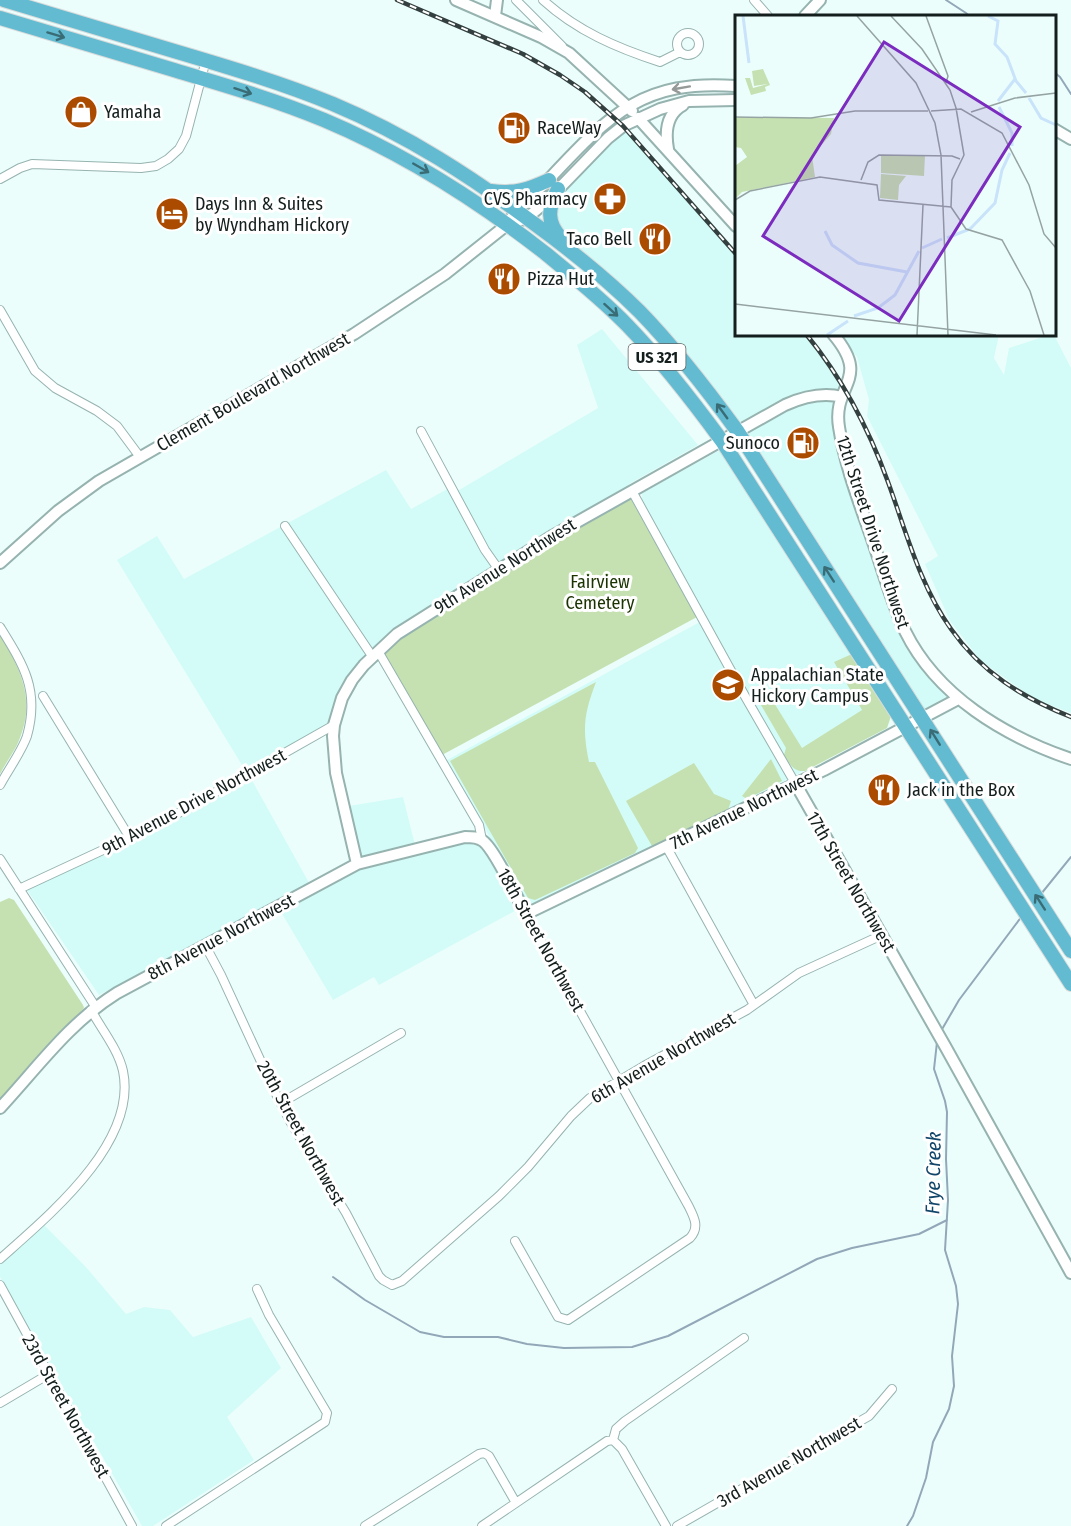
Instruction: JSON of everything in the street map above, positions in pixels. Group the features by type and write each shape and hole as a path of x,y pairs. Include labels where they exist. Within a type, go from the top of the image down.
{"highway":[{"name":"US 321","path":"4,0 207,60 291,88 373,122 439,158 490,191 577,255 640,312 691,370 738,432 1071,951"},
{"name":"US 321","path":"0,18 284,104 363,138 438,177 508,224 573,276 625,323 676,380 722,441 1071,984"},
{"path":"490,191 521,192 554,184 549,212 550,223 556,233 577,255"}],"street":[{"path":"456,0 478,4 495,16 569,53"},
{"path":"495,16 497,0"},
{"path":"516,0 628,107 735,225"},
{"path":"543,0 577,27 641,56 660,62 680,52"},
{"path":"754,0 767,15"},
{"path":"806,15 820,0"},
{"path":"0,179 32,164 150,167 168,159 179,148 186,136 207,60"},
{"name":"Clement Boulevard Northwest","path":"554,184 563,164 591,134 612,116 628,107 663,92 682,87 735,86"},
{"name":"Clement Boulevard Northwest","path":"0,563 78,496 140,457 354,334 439,277 521,214 554,184 576,171 623,126 638,118 689,101 735,100"},
{"path":"668,149 667,131 670,117 675,109 689,101"},
{"path":"1056,130 1071,139"},
{"path":"563,164 576,171"},
{"path":"0,310 35,370 55,388 97,411 117,426 140,457"},
{"name":"12th Street Drive Northwest","path":"833,336 848,356 852,369 838,417 842,438 898,617 918,654 958,699 974,711 1022,738 1071,759"},
{"name":"9th Avenue Northwest","path":"357,864 336,773 333,747 334,725 347,688 375,654 397,634 554,535 738,432 798,400 823,394 842,397"},
{"path":"421,431 484,550 499,570"},
{"name":"17th Street Northwest","path":"632,491 746,698 1071,1273"},
{"name":"18th Street Northwest","path":"285,526 375,654 480,825 482,840 491,850 619,1080 688,1205 696,1227 693,1234 568,1320 558,1317 515,1241"},
{"path":"0,627 23,665 31,689 26,737 0,785"},
{"path":"43,696 130,838"},
{"name":"7th Avenue Northwest","path":"526,914 795,783 958,699"},
{"name":"9th Avenue Drive Northwest","path":"19,889 161,824 334,725"},
{"name":"8th Avenue Northwest","path":"0,1108 62,1037 93,1008 205,945 357,864 465,837 482,840"},
{"path":"666,846 754,1005"},
{"path":"0,859 93,1008 115,1050 122,1069 124,1098 118,1125 105,1148 82,1178 0,1259"},
{"name":"6th Avenue Northwest","path":"388,1284 402,1281 487,1207 519,1177 580,1107 599,1092 754,1005 799,973 882,935"},
{"name":"20th Street Northwest","path":"205,945 281,1103 380,1276 388,1284"},
{"path":"281,1103 401,1032"},
{"name":"23rd Street Northwest","path":"0,1285 132,1526"},
{"path":"166,1526 325,1422 327,1417 327,1413 269,1315 257,1289"},
{"path":"613,1440 616,1428 744,1338"},
{"path":"0,1403 49,1374"},
{"name":"3rd Avenue Northwest","path":"678,1526 869,1416 892,1389"},
{"path":"482,1526 607,1441 613,1440 622,1449 666,1526"},
{"path":"365,1526 484,1453 489,1456 516,1503"}],"shaded area":[{"path":"623,126 735,253 735,336 807,336 827,361 845,392 839,426 904,630 958,699 923,718 715,401 556,233 551,202"},
{"path":"602,329 698,445 629,484 632,491 364,665 334,725 249,775 312,888 357,864 343,807 403,797 416,849 482,840 522,907 379,985 374,977 333,1000 278,907 217,933 99,995 27,890 163,827 161,823 248,775 117,560 157,536 184,579 386,470 411,509 451,487 454,493 598,408 577,345"},
{"path":"839,336 999,336 994,358 1004,375 1009,348 1046,336 1055,336 1071,368 1071,713 1034,699 981,661 950,621 925,564 938,556 867,416 869,400 857,357"},
{"name":"Appalachian State Hickory Campus","path":"718,451 726,454 891,716 887,728 695,827 530,904 525,901 447,760 707,618 642,501 642,493"},
{"path":"43,1224 85,1266 126,1314 144,1307 170,1310 193,1337 251,1317 281,1368 227,1417 254,1460 153,1526 142,1526 0,1277 0,1264"}],"green space":[{"name":"Fairview Cemetery","path":"630,497 697,617 442,755 382,651 409,631 581,524"},
{"path":"0,634 20,674 26,701 26,715 17,745 0,774"},
{"path":"852,654 891,716 887,728 805,771 798,770 792,767 784,755 786,748 761,705 759,696 765,694 771,698 802,748 862,710 834,662"},
{"path":"596,682 585,721 585,740 589,762 595,762 638,848 635,853 535,900 528,898 450,761"},
{"path":"771,759 782,781 747,799 742,796"},
{"path":"694,763 714,794 731,801 728,810 652,846 626,801"},
{"path":"9,898 14,900 84,1008 0,1102 0,902"}],"waterway":[{"name":"Frye Creek","path":"946,0 968,15"},
{"name":"Frye Creek","path":"1056,74 1071,94"},
{"name":"Frye Creek","path":"1041,894 1071,857"},
{"name":"Frye Creek","path":"941,1031 959,1000 1022,916"},
{"name":"Frye Creek","path":"907,1526 913,1516 926,1478 933,1442 949,1409 954,1386 952,1356 958,1304 956,1286 945,1250 948,1200 947,1112 934,1069 937,1042"},
{"path":"333,1277 365,1300 420,1332 444,1337 498,1337 527,1344 564,1348 632,1347 668,1336 817,1259 852,1248 919,1234 947,1220"}],"railway":[{"path":"397,0 523,54 585,92 623,126 735,253"},
{"path":"808,336 843,386 863,423 880,462 922,577 951,629 989,671 1036,701 1071,717"}],"place":[{"name":"Yamaha","path":"81,112"},
{"name":"RaceWay","path":"514,128"},
{"name":"CVS Pharmacy","path":"610,199"},
{"name":"Days Inn & Suites by Wyndham Hickory","path":"172,214"},
{"name":"Taco Bell","path":"655,239"},
{"name":"Pizza Hut","path":"504,279"},
{"name":"Sunoco","path":"803,443"},
{"name":"Appalachian State Hickory Campus","path":"728,685"},
{"name":"Jack in the Box","path":"884,790"}]}
